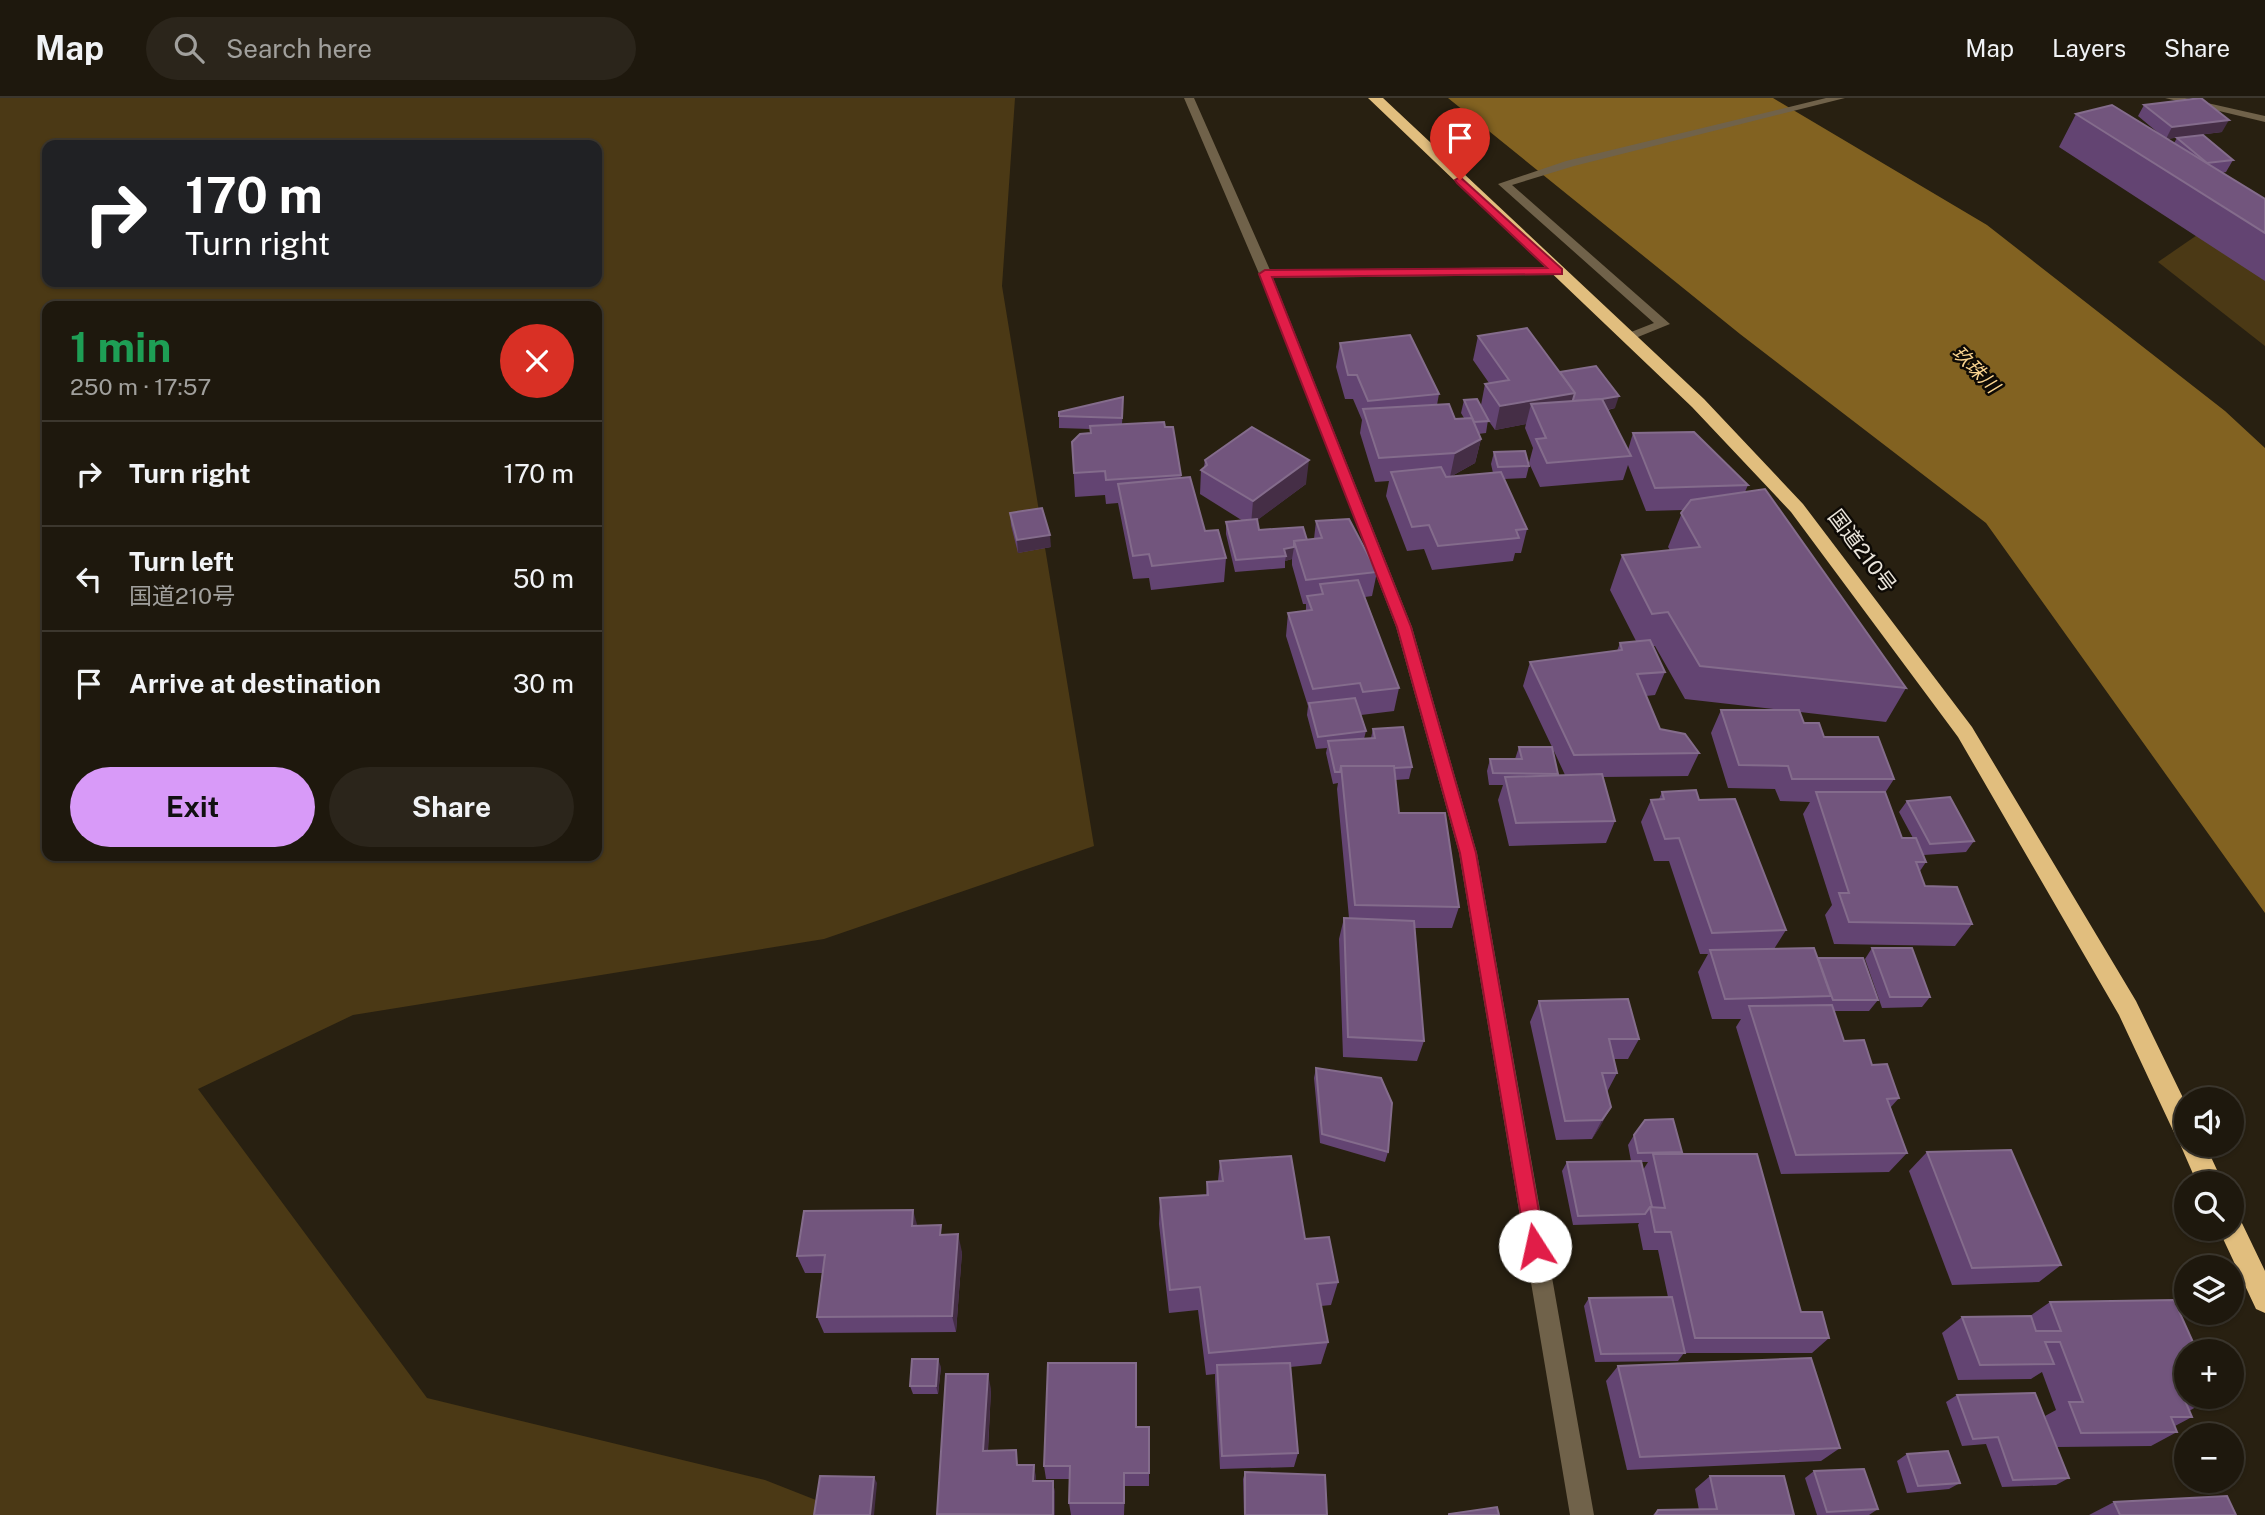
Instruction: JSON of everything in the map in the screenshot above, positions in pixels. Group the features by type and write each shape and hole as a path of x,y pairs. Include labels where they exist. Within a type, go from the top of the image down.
{"highway":[{"name":"国道210号","path":"1375,98 1628,336 1797,508 1965,732 2128,1008 2174,1106"},
{"path":"2237,1241 2265,1300"}],"street":[{"path":"1189,98 1265,274 1404,627 1468,853 1582,1515"},
{"path":"1628,336 1663,324 1504,184 1570,163 1840,98"},
{"path":"2171,98 2265,119"},
{"path":"1265,274 1558,271"}],"shaded area":[{"path":"0,98 1015,98 1002,286 1094,846 824,939 353,1015 198,1089 427,1398 765,1480 854,1515 0,1515"},
{"path":"2216,222 2265,234 2265,346 2158,262"}],"water":[{"name":"玖珠川","path":"1448,98 1773,98 1987,225 2225,411 2265,448 2265,913 1986,523 1740,334"}],"building":[{"path":"2201,98 2229,120 2172,127 2144,105"},
{"path":"2112,105 2265,199 2265,233 2076,114"},
{"path":"2203,135 2233,160 2207,163 2177,138"},
{"path":"1527,328 1575,393 1500,406 1485,384 1509,380 1478,336"},
{"path":"1410,335 1439,394 1368,401 1357,375 1348,375 1340,343"},
{"path":"1596,366 1619,396 1573,401 1575,393 1560,372"},
{"path":"1123,397 1122,418 1059,416 1059,412"},
{"path":"1477,399 1489,421 1474,422 1464,400"},
{"path":"1602,399 1631,456 1547,463 1536,439 1546,438 1531,404"},
{"path":"1449,404 1455,419 1472,418 1481,439 1455,453 1379,458 1363,409"},
{"path":"1164,422 1165,427 1173,427 1181,475 1106,480 1105,471 1074,473 1072,442 1080,434 1091,433 1090,426"},
{"path":"1252,427 1309,460 1253,501 1201,470 1207,465 1205,460"},
{"path":"1694,432 1748,485 1655,488 1633,433"},
{"path":"1525,451 1529,466 1498,467 1494,452"},
{"path":"1441,467 1446,477 1501,472 1527,529 1516,530 1519,538 1438,546 1429,525 1412,527 1391,472"},
{"path":"1190,477 1205,531 1218,530 1226,558 1152,566 1149,554 1133,556 1118,484"},
{"path":"1765,489 1906,688 1700,666 1668,612 1652,614 1622,555 1700,547 1681,513 1691,500"},
{"path":"1042,508 1050,535 1017,540 1010,513"},
{"path":"1257,519 1259,530 1303,527 1307,540 1294,541 1294,547 1284,549 1286,556 1236,560 1226,522"},
{"path":"1349,519 1377,572 1306,580 1294,541 1322,538 1316,521"},
{"path":"1358,580 1399,688 1363,692 1360,683 1313,689 1288,613 1312,610 1307,596 1323,594 1320,584"},
{"path":"1650,640 1665,672 1637,674 1660,729 1685,734 1699,753 1574,755 1530,662 1622,650 1620,643"},
{"path":"1355,698 1366,731 1318,737 1309,703"},
{"path":"1721,710 1799,710 1804,723 1819,723 1824,737 1878,737 1894,779 1792,779 1788,766 1739,765"},
{"path":"1403,727 1412,767 1341,766 1340,772 1335,772 1328,741 1375,738 1373,729"},
{"path":"1519,747 1552,747 1558,774 1493,773 1490,759 1522,759"},
{"path":"1341,766 1394,766 1399,813 1445,813 1459,907 1355,905"},
{"path":"1602,774 1615,821 1516,823 1505,777"},
{"path":"1696,790 1699,800 1735,799 1786,930 1712,933 1679,838 1665,839 1651,800 1664,799 1662,792"},
{"path":"1816,792 1885,792 1902,838 1916,838 1926,862 1916,862 1925,886 1957,887 1972,924 1849,922 1839,893 1849,893"},
{"path":"1950,797 1974,841 1930,844 1907,801"},
{"path":"1344,918 1414,921 1424,1041 1348,1037"},
{"path":"1814,948 1831,996 1725,999 1710,950"},
{"path":"1872,948 1912,948 1930,997 1890,997"},
{"path":"1818,958 1863,958 1878,1000 1833,1000"},
{"path":"1628,999 1639,1039 1609,1039 1617,1073 1602,1073 1611,1107 1602,1120 1565,1121 1539,1001"},
{"path":"1832,1005 1844,1041 1864,1040 1872,1065 1887,1064 1899,1098 1887,1099 1907,1153 1796,1155 1749,1006"},
{"path":"1316,1068 1381,1078 1392,1103 1388,1152 1322,1134"},
{"path":"1673,1119 1682,1152 1638,1153 1634,1135 1645,1120"},
{"path":"2011,1150 2061,1265 1972,1268 1927,1152"},
{"path":"1653,1154 1757,1154 1801,1312 1822,1312 1829,1338 1695,1338 1671,1232 1655,1232 1650,1207 1665,1208"},
{"path":"1291,1156 1305,1239 1329,1237 1338,1282 1317,1284 1328,1342 1209,1353 1200,1287 1170,1290 1160,1198 1208,1195 1207,1182 1223,1181 1220,1161"},
{"path":"1641,1161 1652,1207 1645,1214 1578,1216 1567,1162"},
{"path":"913,1210 912,1226 941,1225 940,1235 958,1234 952,1316 817,1317 825,1255 797,1256 804,1211"},
{"path":"1672,1297 1685,1353 1601,1354 1589,1298"},
{"path":"2174,1300 2174,1325 2185,1325 2192,1339 2174,1339 2174,1409 2189,1409 2192,1417 2171,1417 2174,1432 2081,1433 2069,1402 2083,1402 2060,1342 2045,1342 2054,1364 1980,1365 1962,1317 2031,1316 2036,1331 2061,1331 2050,1302"},
{"path":"1811,1358 1840,1448 1640,1457 1618,1366"},
{"path":"912,1359 938,1359 936,1386 910,1386"},
{"path":"1048,1363 1136,1363 1136,1427 1149,1427 1149,1473 1124,1473 1124,1503 1069,1503 1070,1466 1044,1466"},
{"path":"1290,1363 1298,1453 1222,1456 1217,1365"},
{"path":"946,1374 988,1374 983,1451 1016,1450 1017,1465 1034,1465 1033,1481 1053,1481 1053,1515 937,1514"},
{"path":"2035,1393 2069,1478 2013,1480 1998,1437 1973,1439 1957,1395"},
{"path":"1948,1451 1960,1483 1918,1486 1907,1454"},
{"path":"1864,1469 1878,1509 1827,1512 1814,1471"},
{"path":"1245,1472 1325,1475 1327,1515 1245,1515"},
{"path":"820,1476 874,1477 870,1515 814,1515"},
{"path":"1710,1476 1784,1476 1794,1515 1655,1515 1658,1510 1717,1509"},
{"path":"2227,1496 2236,1515 2120,1515 2114,1502"},
{"path":"1497,1507 1499,1515 1449,1515 1449,1514"}],"route":[{"path":"1460,180 1558,271 1265,274 1404,627 1468,853 1535,1246"}]}
